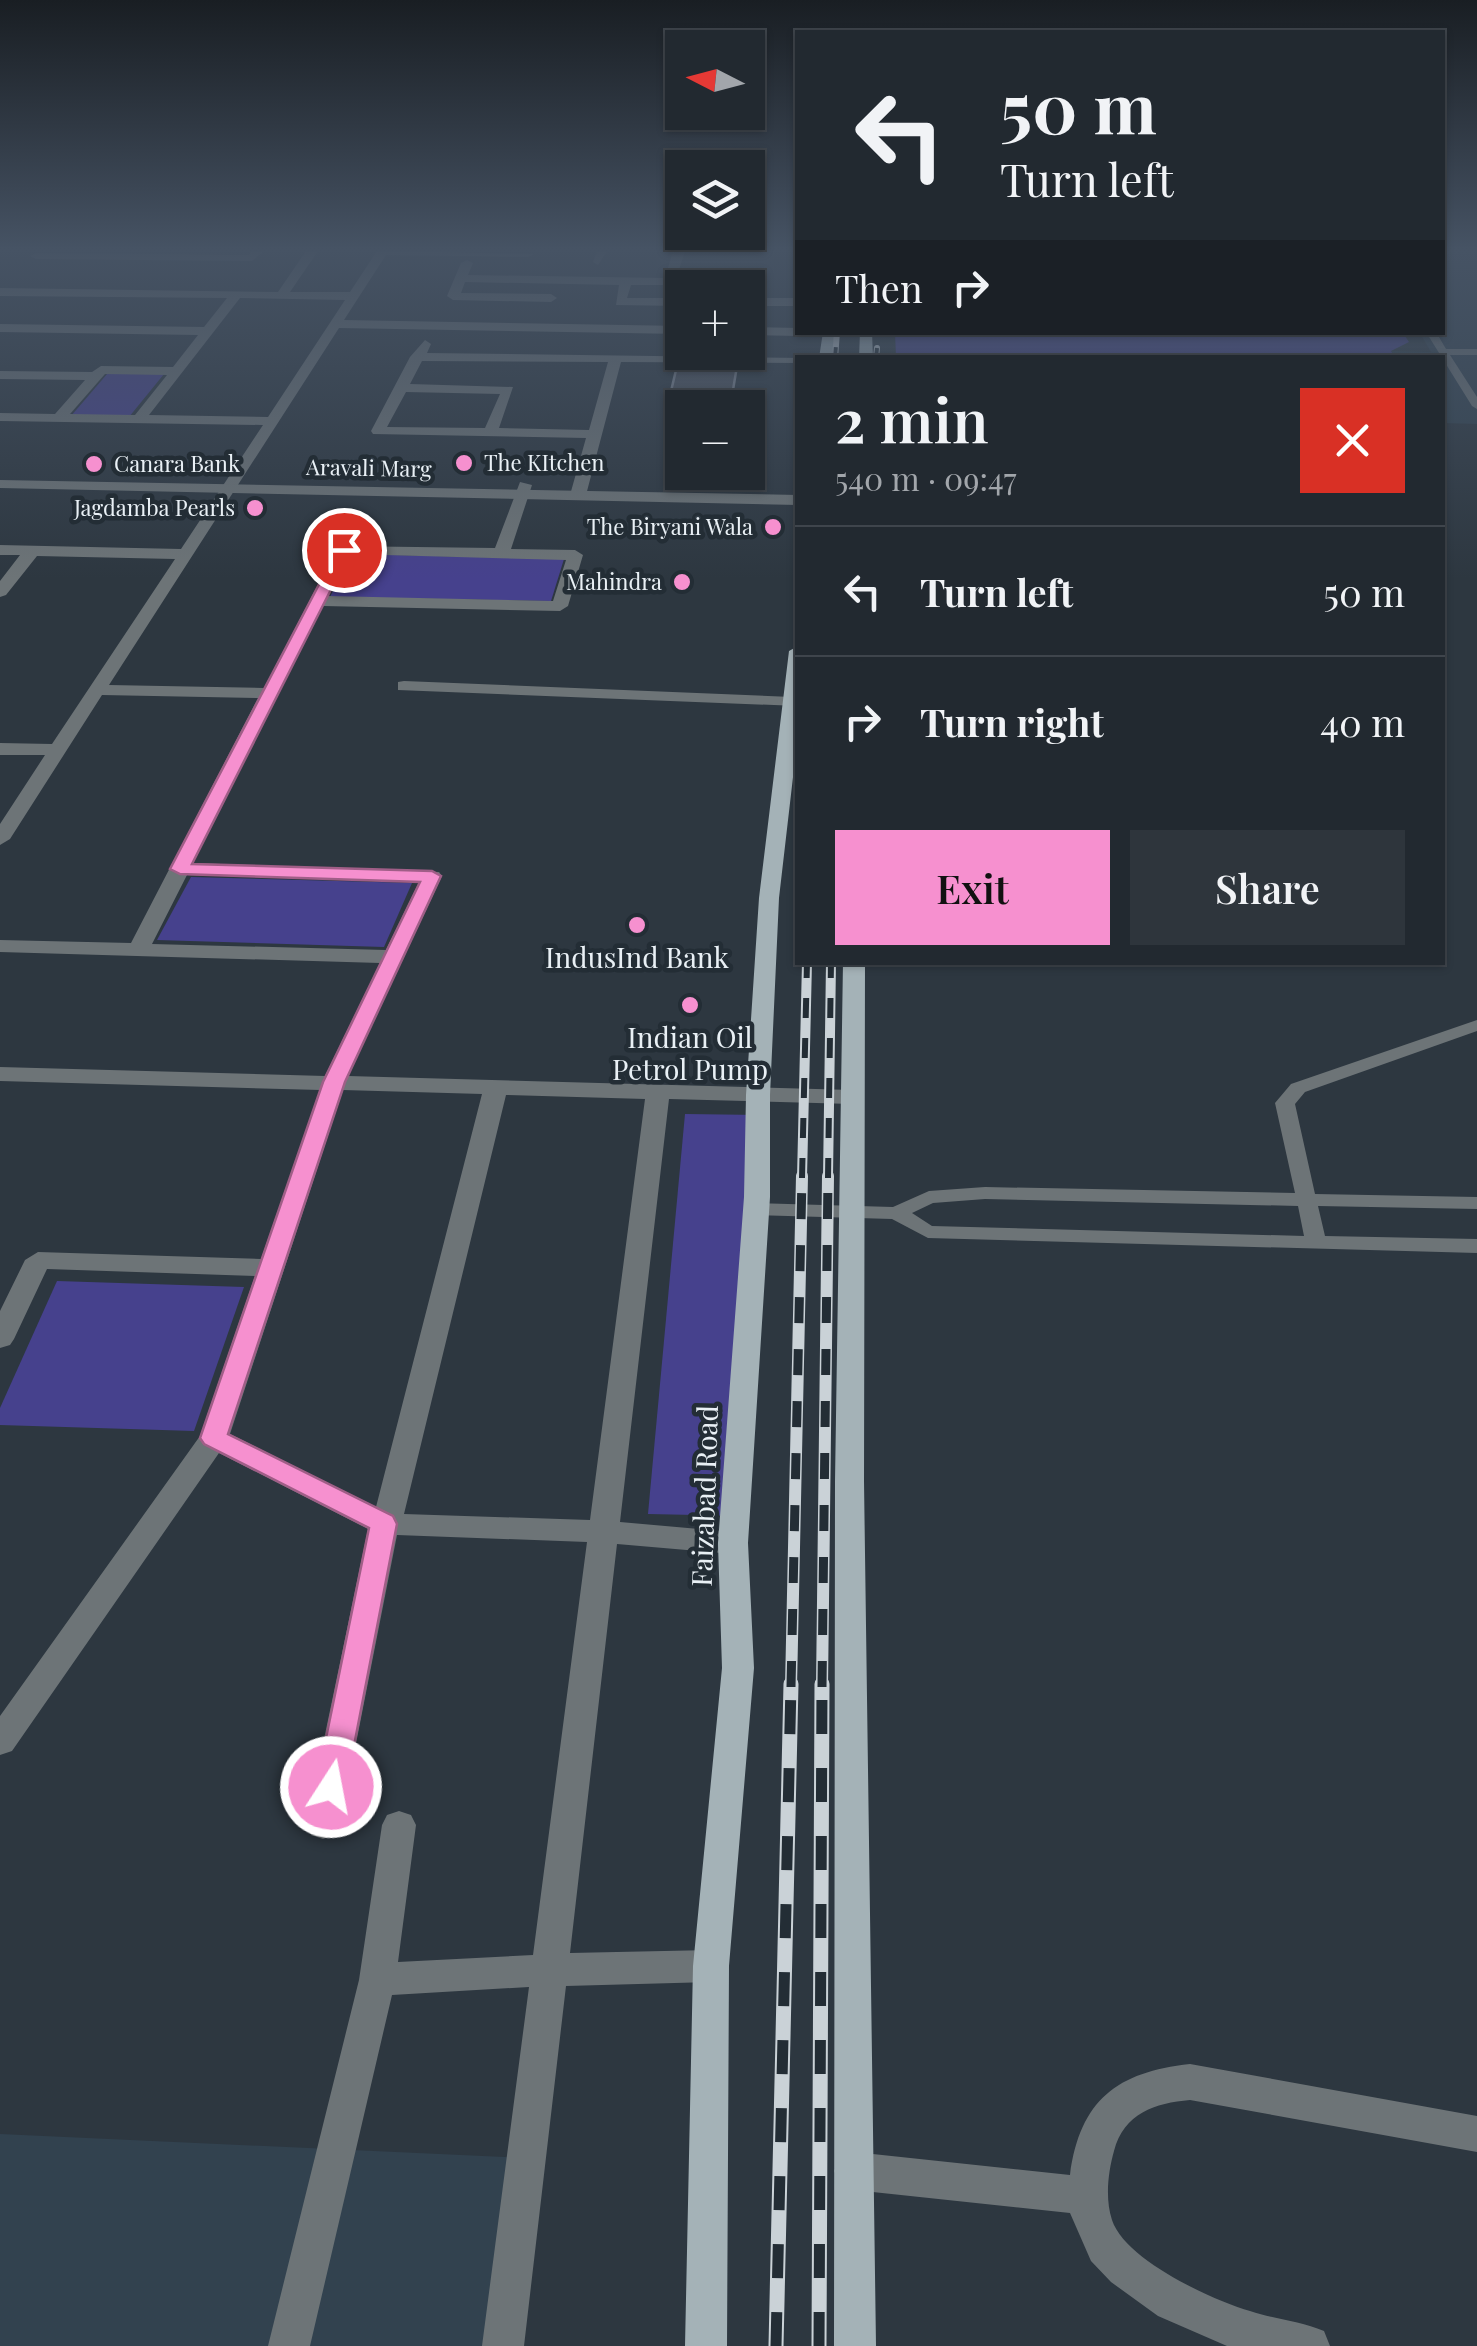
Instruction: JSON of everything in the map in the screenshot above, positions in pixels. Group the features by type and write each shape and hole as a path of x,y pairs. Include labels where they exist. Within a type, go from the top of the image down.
{"main road":[{"name":"Faizabad Road","path":"706,2346 711,1966 738,1668 734,1543 756,1210 769,898 795,676"},
{"path":"854,965 850,1212 854,2346"}],"street":[{"path":"140,419 185,360"},
{"path":"0,839 311,360"},
{"path":"415,360 378,430 594,434"},
{"path":"579,490 615,360"},
{"path":"59,418 102,370 177,371"},
{"path":"0,375 96,376"},
{"path":"401,388 508,390 491,432"},
{"path":"0,417 272,421"},
{"name":"Aravali Marg","path":"0,476 231,484"},
{"name":"Aravali Marg","path":"0,484 795,489"},
{"path":"502,554 524,489"},
{"name":"Aravali Marg","path":"579,490 795,500"},
{"path":"0,550 185,554"},
{"path":"138,950 180,869 317,602 344,550 575,556 560,606 317,602"},
{"path":"0,592 32,551"},
{"path":"404,686 792,702"},
{"path":"97,690 270,694"},
{"path":"0,749 58,750"},
{"path":"0,1742 214,1438 334,1082 432,876 180,869"},
{"path":"0,946 394,957"},
{"path":"0,1074 852,1097"},
{"path":"324,1825 386,1524 496,1086"},
{"path":"503,2346 658,1090"},
{"path":"0,1340 38,1260 271,1268"},
{"path":"214,1438 386,1524 603,1532 734,1543"},
{"path":"289,2346 378,1980 399,1826"},
{"path":"378,1980 711,1966"},
{"path":"1309,2346 1254,2336 1204,2318 1153,2291 1100,2242 1090,2216 1088,2196 1091,2148 1108,2116 1135,2092 1163,2083 1190,2082 1477,2134"},
{"path":"854,2171 1088,2196"}],"lane":[{"path":"1447,360 1477,406"},
{"path":"1316,1243 1285,1103 1298,1088 1477,1024"},
{"path":"756,1210 896,1213 929,1196 985,1193 1477,1203"},
{"path":"896,1213 928,1232 1477,1246"}],"shaded area":[{"path":"1445,360 1477,360 1477,424 1445,423"},
{"path":"108,373 164,374 129,417 71,416"},
{"path":"351,554 564,559 551,601 330,597"},
{"path":"191,877 412,883 384,947 157,940"},
{"path":"685,1114 761,1115 743,1516 648,1514"},
{"path":"57,1281 244,1287 194,1431 0,1425 0,1408"},
{"path":"0,2134 526,2158 505,2346 0,2346"}],"building":[{"path":"676,370 736,370 733,390 671,390"}],"railway":[{"path":"802,1178 807,965"},
{"path":"828,1178 831,965"},
{"path":"791,1687 802,1176"},
{"path":"822,1687 828,1176"},
{"path":"776,2346 791,1684"},
{"path":"819,2346 822,1684"}],"place":[{"name":"The KItchen","path":"464,463"},
{"name":"Canara Bank","path":"94,464"},
{"name":"Jagdamba Pearls","path":"255,508"},
{"name":"The Biryani Wala","path":"773,527"},
{"name":"Mahindra","path":"682,582"},
{"name":"IndusInd Bank","path":"637,925"},
{"name":"Indian Oil Petrol Pump","path":"690,1005"}],"route":[{"path":"331,1787 384,1524 214,1438 334,1082 432,876 180,869 344,550"}]}
